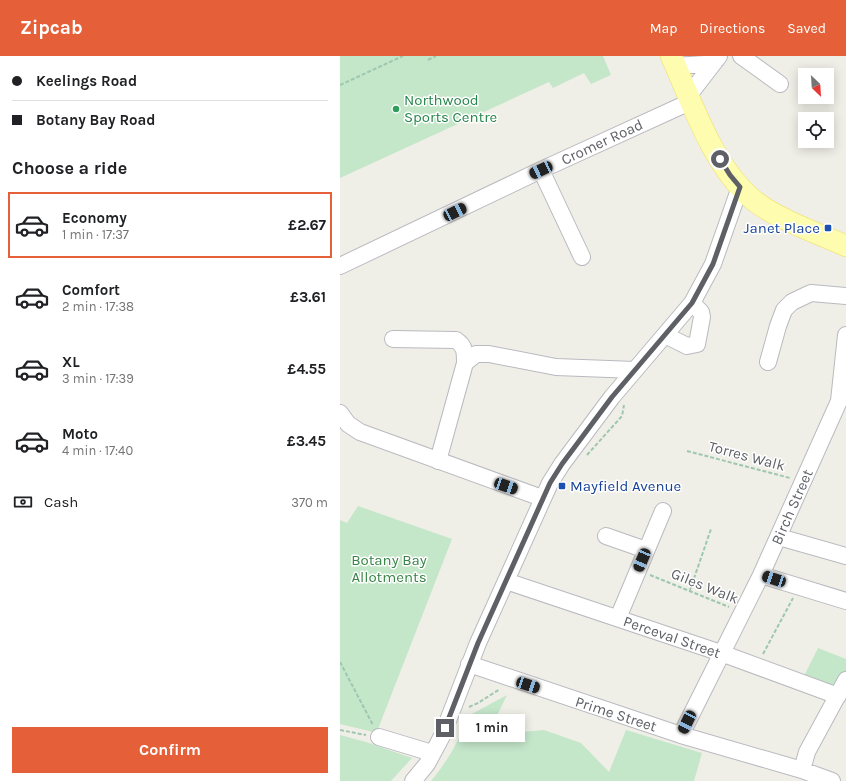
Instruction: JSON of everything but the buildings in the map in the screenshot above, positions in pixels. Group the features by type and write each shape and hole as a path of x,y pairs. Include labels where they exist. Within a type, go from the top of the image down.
{"main road":[{"path":"673,61 705,133 730,175 740,187 751,198 767,209 846,246"}],"street":[{"path":"741,56 780,84"},
{"path":"673,61 712,63 690,98"},
{"name":"Cromer Road","path":"340,266 690,98"},
{"path":"541,170 582,257"},
{"path":"413,781 427,764 452,712 469,664 542,498 562,464 612,397 692,303 713,264 740,187"},
{"path":"768,362 784,310 792,302 811,293 846,296"},
{"path":"665,335 687,346 696,344 702,317 701,312 692,303"},
{"name":"Birch Street","path":"681,735 779,537 839,401 845,358 846,335"},
{"path":"393,339 456,340 463,345 465,363 438,461"},
{"path":"465,363 476,354 489,354 556,367 635,370"},
{"path":"340,413 348,424 360,432 494,482 542,498"},
{"path":"618,618 663,511"},
{"path":"606,536 646,550"},
{"path":"779,537 846,556"},
{"path":"761,575 846,601"},
{"name":"Perceval Street","path":"506,581 721,653 838,696"},
{"name":"Prime Street","path":"469,664 486,671 681,735 802,770 832,781"},
{"path":"802,770 807,752 846,680"},
{"path":"379,738 432,753"}],"path":[{"path":"340,85 403,56"},
{"path":"428,60 436,56"},
{"name":"Torres Walk","path":"687,451 803,482"},
{"path":"690,590 711,529"},
{"name":"Giles Walk","path":"638,571 690,590 741,612"},
{"path":"757,666 799,586"},
{"path":"340,662 379,738"},
{"path":"452,712 478,703 514,680"},
{"path":"340,730 379,738"}],"green space":[{"path":"340,56 603,56 611,75 591,84 584,73 553,88 549,82 340,178"},
{"name":"Botany Bay Allotments","path":"358,506 452,539 378,729 373,732 340,724 340,520 347,523"},
{"path":"818,648 846,659 846,680 838,696 801,682"},
{"path":"507,695 492,726 521,732 544,730 581,743 609,772 626,730 702,753 694,781 431,781 443,766 461,734 468,716"},
{"path":"340,735 366,742 412,758 391,781 340,781"}],"place":[{"name":"Northwood Sports Centre","path":"396,109"},
{"name":"Janet Place","path":"828,228"},
{"name":"Mayfield Avenue","path":"562,486"}],"route":[{"path":"445,728 478,643 550,483 562,464 612,397 692,303 713,264 740,187 720,159"}]}
